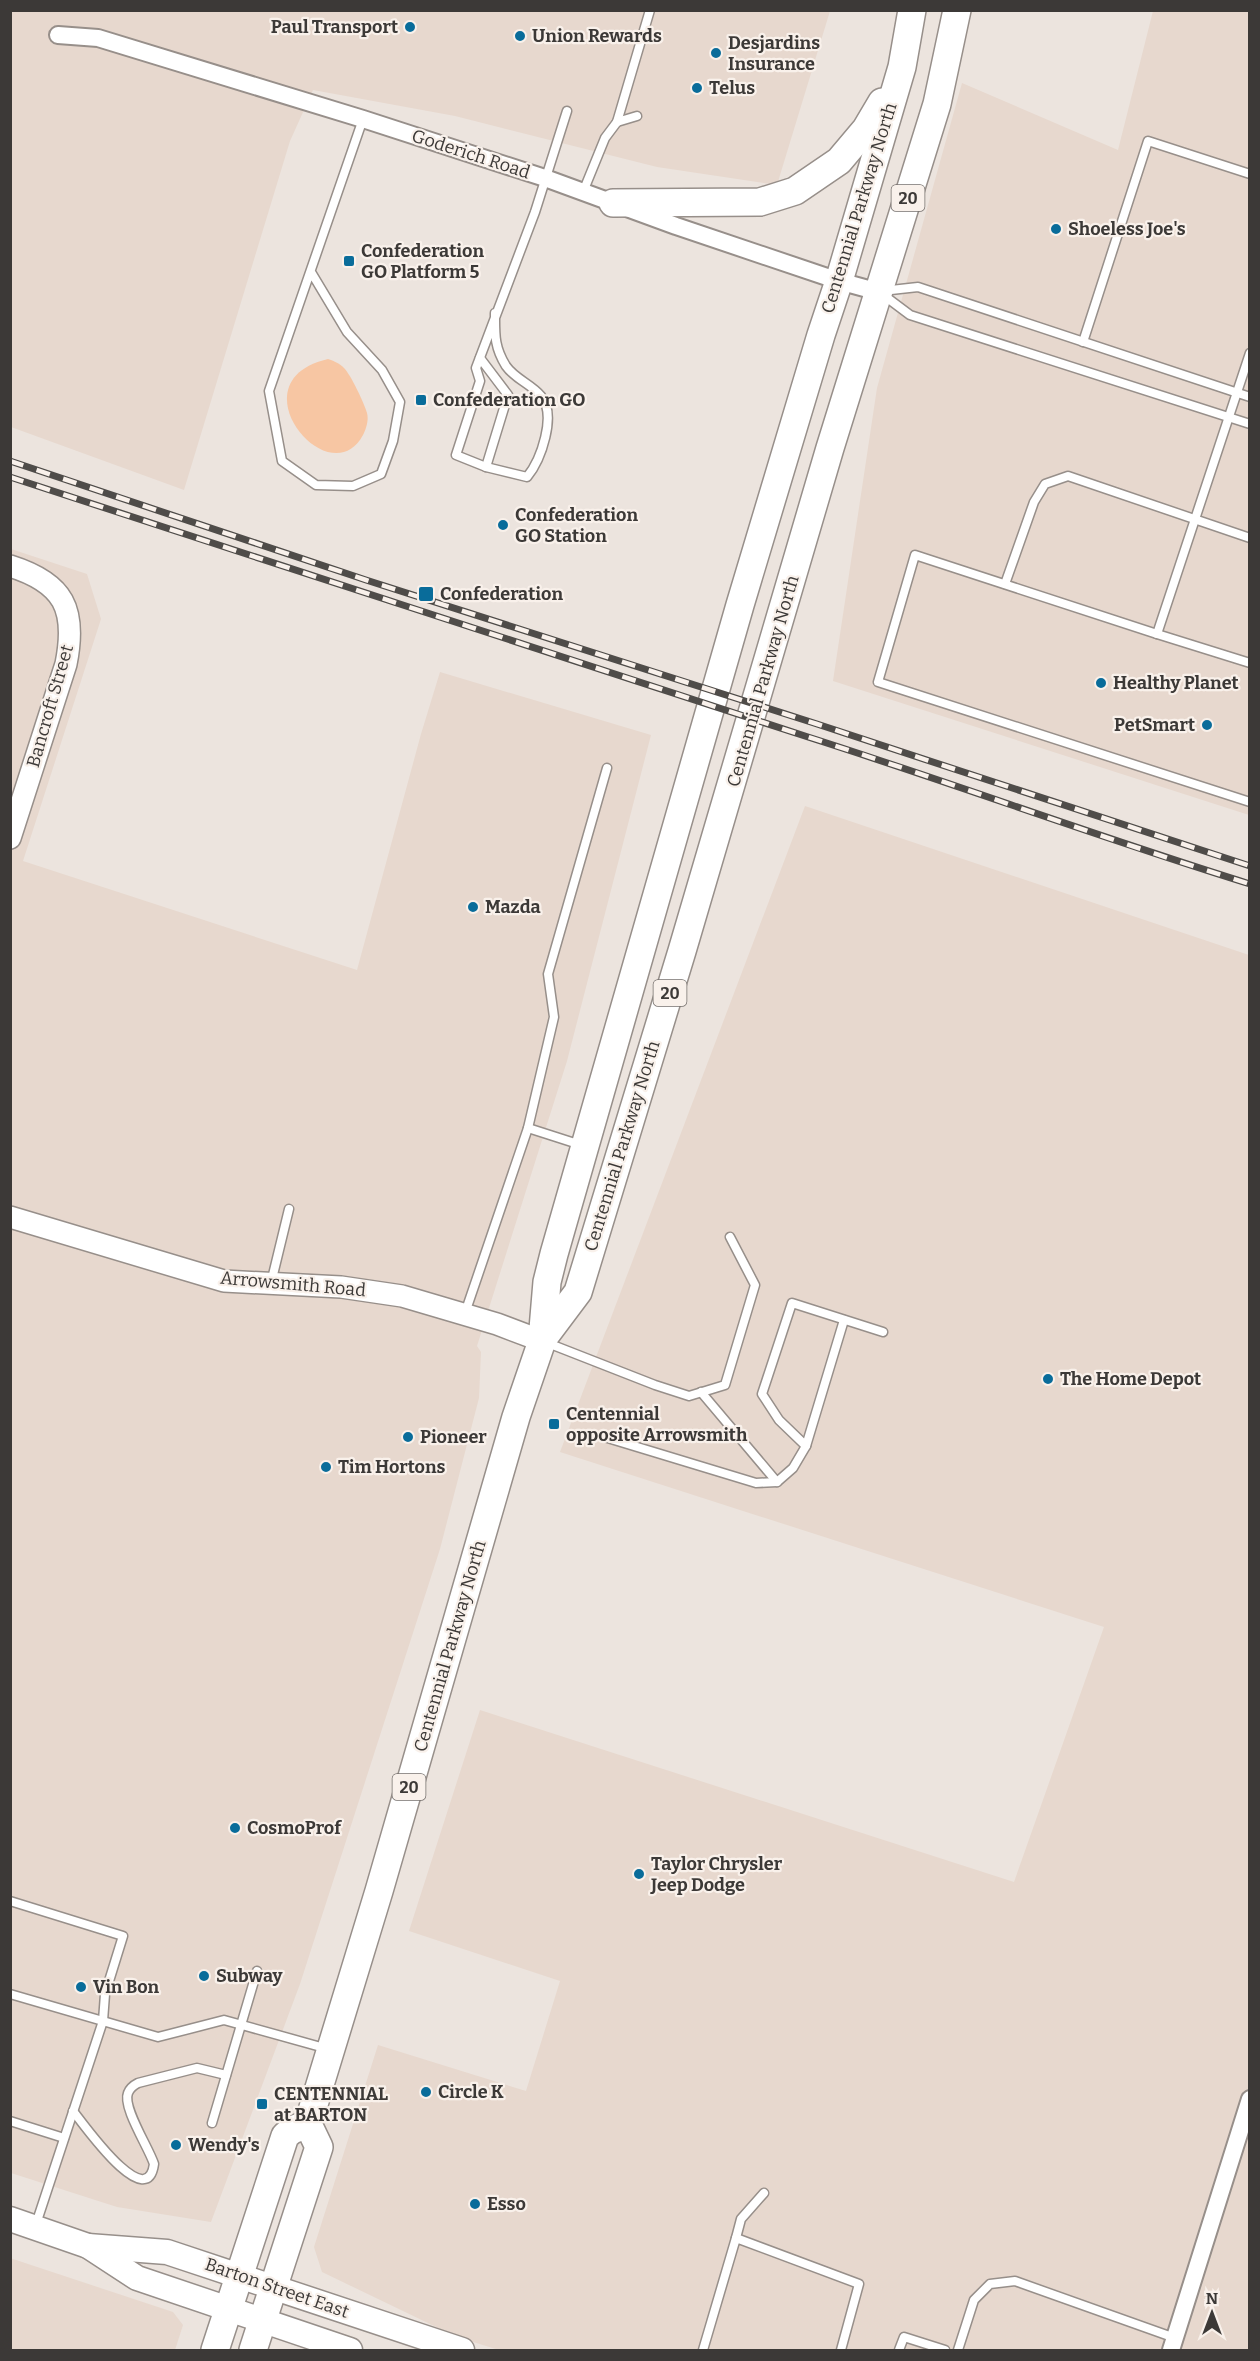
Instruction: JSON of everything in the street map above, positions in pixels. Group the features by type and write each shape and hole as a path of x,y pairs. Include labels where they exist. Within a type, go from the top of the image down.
{"main road":[{"name":"Centennial Parkway North","path":"308,2124 332,2050 516,1418 542,1341 547,1282 743,593 902,67 912,10"},
{"name":"Centennial Parkway North","path":"542,1341 578,1292 682,951 830,448 937,104 957,10"},
{"path":"613,203 760,202 795,191 839,161 853,145 866,129 902,67"},
{"path":"215,2350 285,2136 292,2130 308,2124 319,2147 253,2350"},
{"name":"Barton Street East","path":"10,2220 88,2246 137,2278 350,2350"},
{"name":"Barton Street East","path":"88,2246 167,2252 462,2350"}],"street":[{"name":"Goderich Road","path":"58,35 98,38 363,119 545,178 879,292"},
{"name":"Bancroft Street","path":"10,566 33,573 55,588 66,608 70,642 66,664 10,838"},
{"name":"Arrowsmith Road","path":"10,1216 224,1281 341,1287 402,1296 465,1314 542,1341"},
{"path":"1173,2344 1250,2099"}],"lane":[{"path":"583,192 605,138 617,122 650,10"},
{"path":"495,313 494,342 506,366 541,396 548,412 548,428 533,470 527,477 486,467 456,455 480,381 476,368 495,313 535,212 567,111"},
{"path":"617,122 637,116"},
{"path":"311,272 347,332 382,370 400,402 393,441 381,474 353,486 316,485 282,461 269,391 363,119"},
{"path":"1083,342 1148,141 1250,174"},
{"path":"879,292 918,287 1250,397"},
{"path":"879,292 910,315 1250,424"},
{"path":"1157,634 1250,353"},
{"path":"480,358 508,396 486,467"},
{"path":"1005,584 1034,502 1045,484 1068,476 1250,538"},
{"path":"1250,663 915,555 878,682 1250,802"},
{"path":"465,1314 528,1128 554,1017 548,974 606,768"},
{"path":"528,1128 585,1147"},
{"path":"270,1284 289,1209"},
{"path":"542,1341 689,1396 725,1385 755,1285 730,1237"},
{"path":"806,1446 779,1420 762,1394 792,1303 883,1332"},
{"path":"601,1436 756,1483 777,1482 793,1468 806,1446 844,1320"},
{"path":"701,1392 777,1482"},
{"path":"10,1901 123,1936 105,1995 103,2021 35,2228"},
{"path":"212,2123 257,1971"},
{"path":"10,1994 158,2037 224,2020 332,2050"},
{"path":"73,2111 119,2167 135,2179 142,2179 153,2170 154,2164 128,2106 128,2093 132,2086 197,2068 226,2075"},
{"path":"10,2121 64,2138"},
{"path":"703,2350 741,2219 764,2193"},
{"path":"736,2238 859,2283 841,2350"},
{"path":"958,2350 974,2300 990,2283 1015,2282 1173,2344"},
{"path":"899,2350 904,2337 945,2350"}],"shaded area":[{"path":"10,11 830,11 777,185 657,167 455,116 313,90 290,141 184,490 11,427"},
{"path":"1153,11 1249,11 1249,815 833,681 877,388 962,83 1118,150"},
{"path":"328,359 338,363 347,372 367,413 368,419 363,435 348,450 330,452 312,444 297,428 288,409 288,389 301,371"},
{"path":"11,549 87,574 101,619 23,861 357,970 440,672 651,735 567,1061 477,1346 481,1352 479,1398 440,1549 300,1984 211,2222 117,2207 11,2173"},
{"path":"805,806 1249,955 1249,2350 499,2350 457,2337 322,2272 314,2247 378,2045 526,2091 560,1981 409,1931 480,1710 1014,1882 1104,1627 560,1452"},
{"path":"10,2258 173,2312 183,2325 175,2350 11,2350"}],"railway":[{"path":"10,461 366,580 817,724 1250,866"},
{"path":"10,477 863,755 1250,884"}],"place":[{"name":"Paul Transport","path":"410,27"},
{"name":"Union Rewards","path":"520,36"},
{"name":"Desjardins Insurance","path":"716,53"},
{"name":"Telus","path":"697,88"},
{"name":"Shoeless Joe's","path":"1056,229"},
{"name":"Confederation GO Platform 5","path":"349,261"},
{"name":"Confederation GO","path":"421,400"},
{"name":"Confederation GO Station","path":"503,525"},
{"name":"Confederation","path":"426,594"},
{"name":"Healthy Planet","path":"1101,683"},
{"name":"PetSmart","path":"1207,725"},
{"name":"Mazda","path":"473,907"},
{"name":"The Home Depot","path":"1048,1379"},
{"name":"Centennial opposite Arrowsmith","path":"554,1424"},
{"name":"Pioneer","path":"408,1437"},
{"name":"Tim Hortons","path":"326,1467"},
{"name":"CosmoProf","path":"235,1828"},
{"name":"Taylor Chrysler Jeep Dodge","path":"639,1874"},
{"name":"Subway","path":"204,1976"},
{"name":"Vin Bon","path":"81,1987"},
{"name":"Circle K","path":"426,2092"},
{"name":"CENTENNIAL at BARTON","path":"262,2104"},
{"name":"Wendy's","path":"176,2145"},
{"name":"Esso","path":"475,2204"}]}
